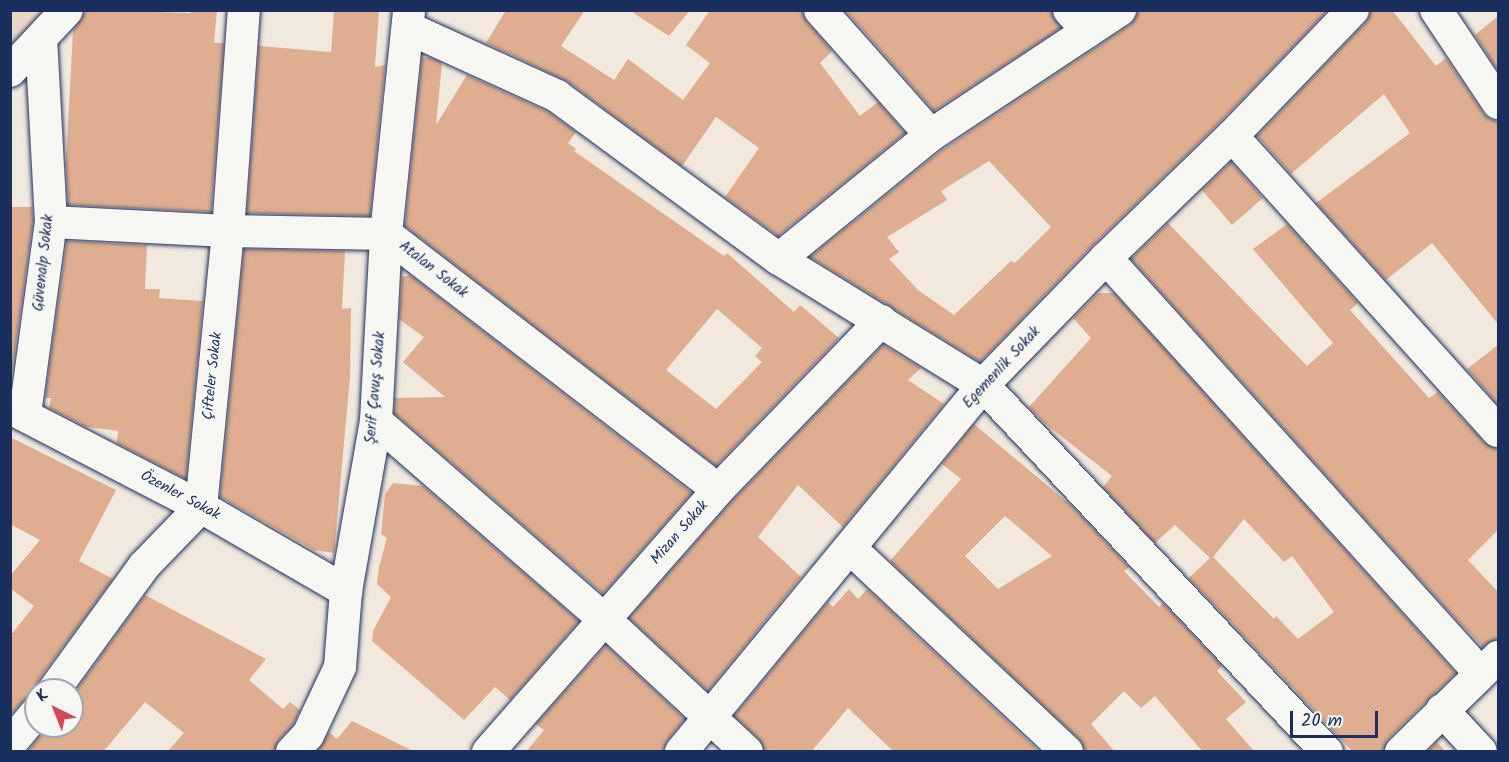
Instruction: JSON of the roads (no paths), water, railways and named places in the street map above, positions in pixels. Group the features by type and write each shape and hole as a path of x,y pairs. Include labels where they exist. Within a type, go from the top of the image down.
{"street":[{"path":"10,71 67,10"},
{"name":"Çifteler Sokak","path":"201,507 228,231 244,10"},
{"path":"820,10 931,135"},
{"path":"779,259 931,135 1078,21 1120,10"},
{"name":"Egemenlik Sokak","path":"681,752 983,385 1106,258 1232,136 1353,10"},
{"path":"1436,10 1498,103"},
{"path":"409,19 557,96 779,259 983,385 1327,752"},
{"name":"Şerif Çavuş Sokak","path":"292,752 308,735 340,667 346,591 376,421 386,234 409,19"},
{"name":"Güvenalp Sokak","path":"18,411 51,222 41,40"},
{"path":"1232,136 1498,431"},
{"name":"Atalan Sokak","path":"51,222 228,231 386,234 718,490"},
{"path":"1106,258 1490,665 1401,752"},
{"name":"Mizan Sokak","path":"488,752 718,490 881,321"},
{"name":"Özenler Sokak","path":"18,411 201,507 346,591"},
{"path":"376,421 604,619 747,752"},
{"path":"63,678 144,566 201,507"},
{"path":"850,548 1067,752"},
{"path":"1442,710 1481,752"},
{"path":"10,744 24,727"}]}
